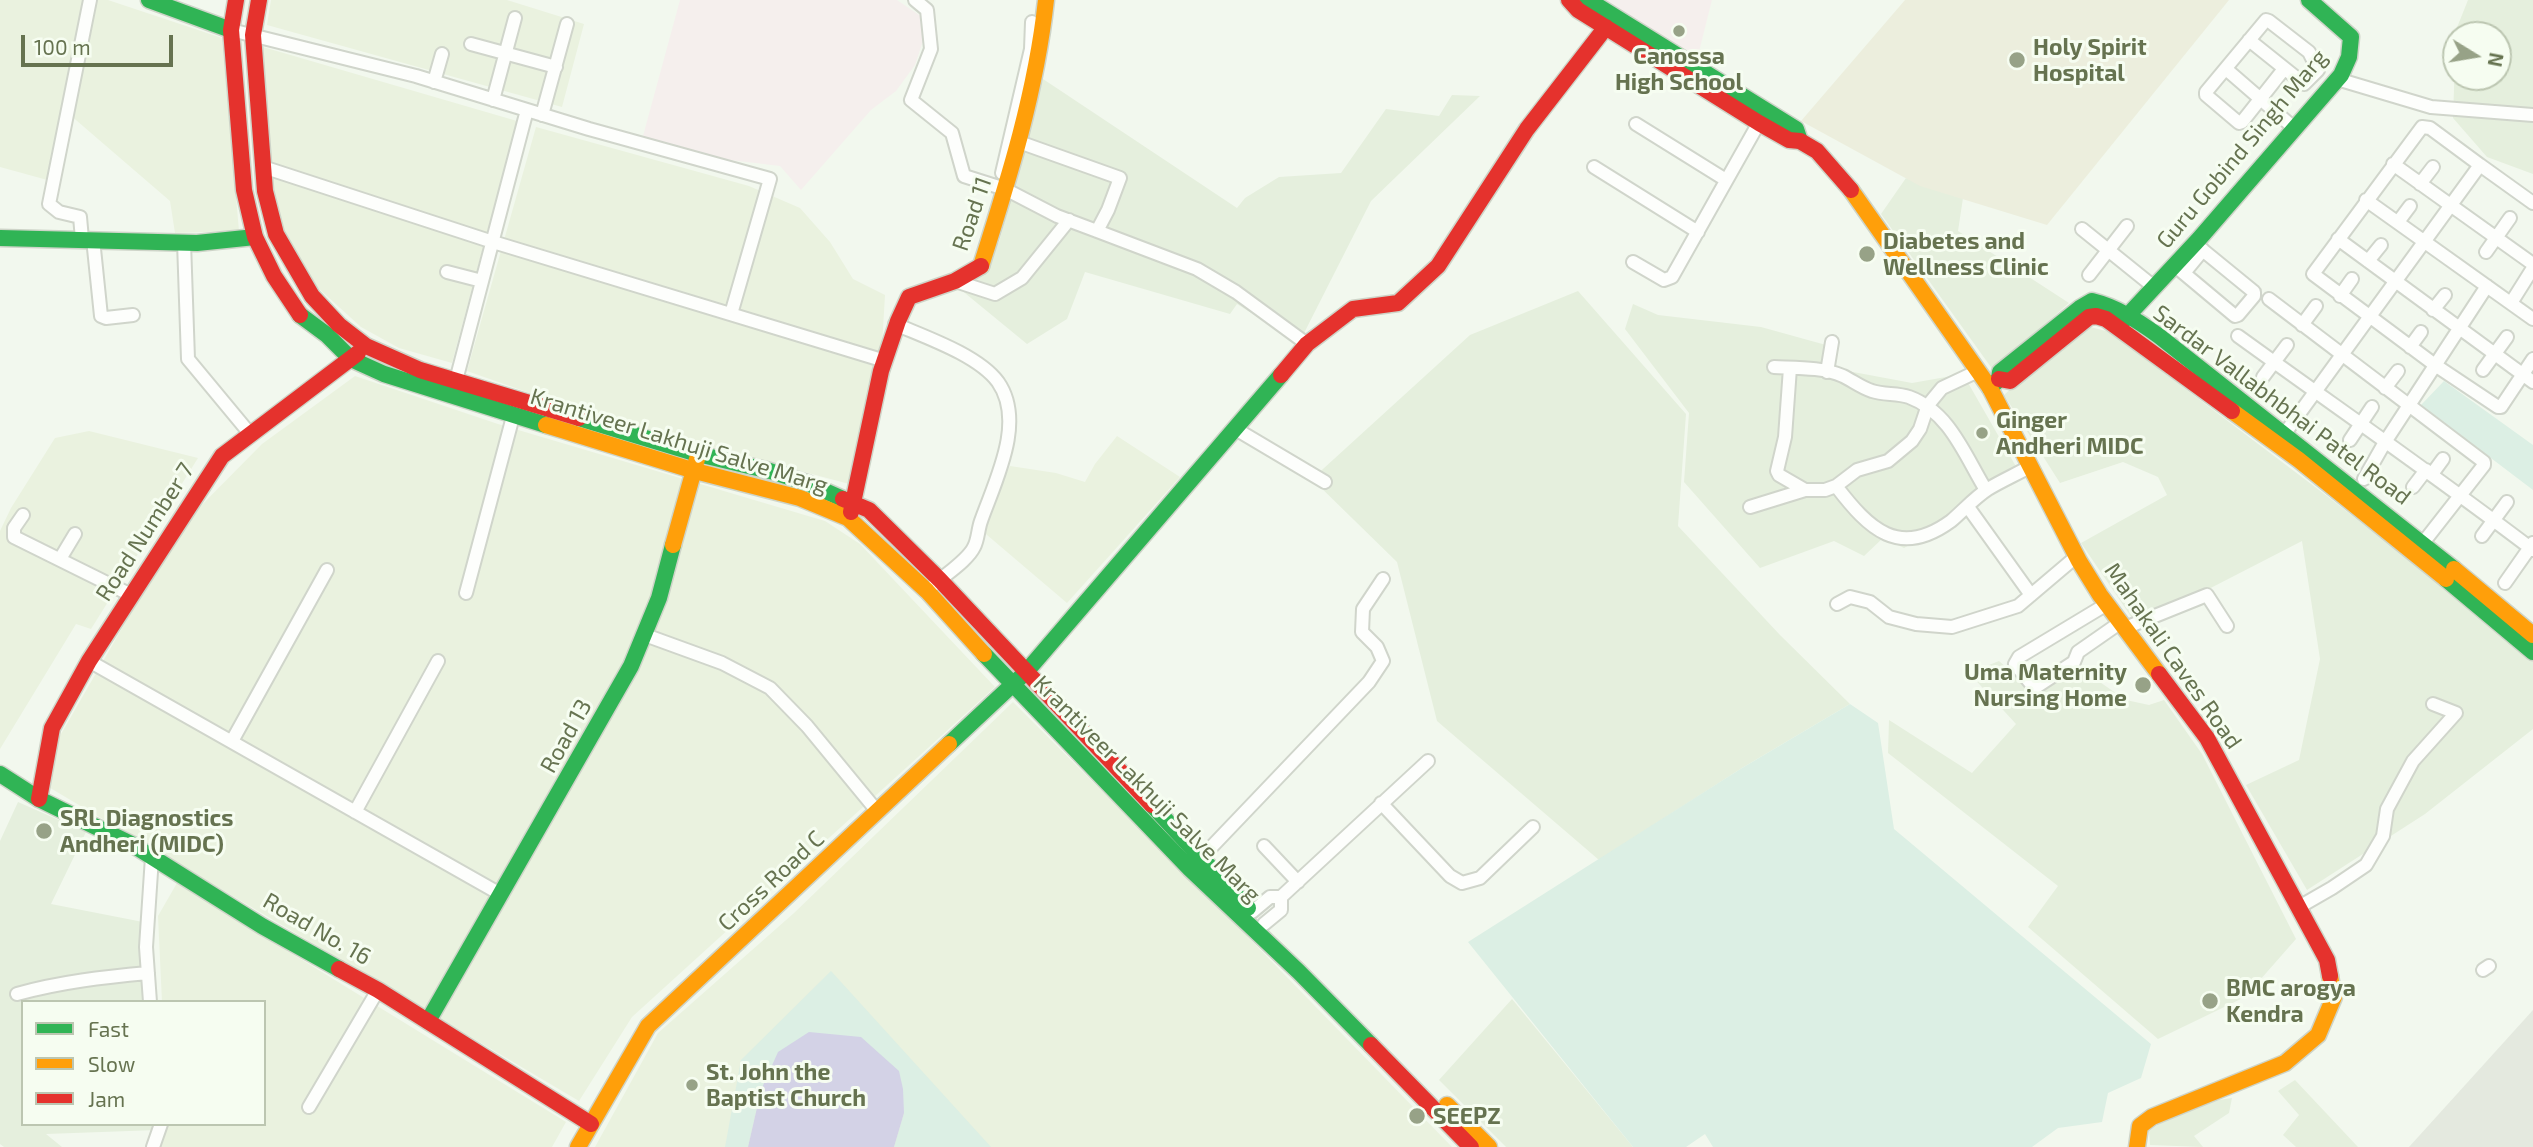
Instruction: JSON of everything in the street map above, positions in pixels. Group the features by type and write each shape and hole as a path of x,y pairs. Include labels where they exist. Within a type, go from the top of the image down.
{"main road":[{"path":"149,0 231,30"},
{"name":"Krantiveer Lakhuji Salve Marg","path":"236,0 231,30 244,190 255,237 274,276 302,316 327,335 351,359 384,374 454,388 770,471 807,483 851,511 1012,685 1191,869 1298,972 1471,1147"},
{"name":"Krantiveer Lakhuji Salve Marg","path":"258,0 253,36 263,167 265,191 276,234 312,296 339,325 366,346 454,388"},
{"name":"Road 11","path":"851,511 884,361 895,324 909,297 955,281 981,266 1002,188 1019,142 1037,64 1046,0"},
{"name":"Mahakali Caves Road","path":"1569,0 1606,27 1762,117 1796,129 1800,141 1817,151 1844,180 1978,372 1995,384 2031,466 2077,556 2107,604 2207,738 2328,960 2334,997 2318,1035 2285,1063 2152,1117 2140,1126 2137,1147"},
{"name":"Mahakali Caves Road","path":"1588,0 1762,117"},
{"name":"Guru Gobind Singh Marg","path":"2122,322 2154,287 2179,269 2199,247 2294,128 2337,79 2349,57 2351,37 2309,0"},
{"name":"Cross Road C","path":"578,1147 648,1026 1026,672 1307,344 1353,309 1398,303 1438,266 1527,129 1606,27"},
{"path":"0,238 184,243 255,237"},
{"name":"Sardar Vallabhbhai Patel Road","path":"1995,384 2000,372 2092,301 2112,306 2122,322 2160,338 2281,439 2533,635"},
{"name":"Road Number 7","path":"38,799 52,728 89,661 222,456 366,346"},
{"name":"Krantiveer Lakhuji Salve Marg","path":"516,406 695,471 851,511 869,510 940,580 1200,859 1489,1147"},
{"name":"Road 13","path":"428,1021 631,666 659,598 698,454"},
{"name":"Sardar Vallabhbhai Patel Road","path":"2419,548 2533,652"},
{"name":"Road No. 16","path":"0,774 38,799 133,845 262,926 378,990 591,1124"}],"street":[{"path":"90,0 49,204 59,212 80,217 87,239 101,316 133,315"},
{"path":"915,0 927,10 931,49 911,100 952,133 965,177 1002,188 1069,220 1196,269 1236,292 1307,344"},
{"path":"493,100 515,18"},
{"path":"2249,40 2304,84 2318,70 2310,54 2268,20 2249,40 2206,92 2206,95 2240,123 2284,69"},
{"path":"1002,188 1031,49 1032,22"},
{"path":"542,115 567,24"},
{"path":"231,30 433,82 770,179 731,314"},
{"path":"471,44 555,68"},
{"path":"433,82 442,54"},
{"path":"2226,69 2294,128"},
{"path":"2337,79 2431,107 2533,115"},
{"path":"454,388 527,110"},
{"path":"1633,262 1664,280 1669,280 1762,117"},
{"path":"1636,124 1726,180"},
{"path":"2533,203 2425,127 2420,129 2393,164 2314,274 2410,347 2499,408 2528,378 2533,359"},
{"path":"1019,142 1120,178 1097,231"},
{"path":"2393,164 2533,266 2511,303"},
{"path":"2281,439 2480,165"},
{"path":"263,167 493,242 884,361"},
{"path":"1594,167 1698,232"},
{"path":"2420,184 2433,167"},
{"path":"2366,200 2533,319"},
{"path":"2398,222 2410,206"},
{"path":"2486,252 2510,218"},
{"path":"955,281 995,294 1022,278 1069,220"},
{"path":"2089,275 2127,226"},
{"path":"2082,229 2154,287"},
{"path":"2338,239 2528,378"},
{"path":"184,243 188,359 251,435"},
{"path":"2368,261 2381,245"},
{"path":"2179,269 2238,316 2254,296 2254,292 2199,247"},
{"path":"447,272 482,281"},
{"path":"2340,296 2352,279"},
{"path":"2364,479 2385,442 2487,286"},
{"path":"2433,310 2445,295"},
{"path":"2269,299 2484,461 2484,465 2419,548"},
{"path":"2302,325 2316,306"},
{"path":"895,324 964,354 997,381 1007,402 1009,427 1003,458 974,547 927,592"},
{"path":"2410,347 2421,332"},
{"path":"2238,336 2532,547 2505,583"},
{"path":"2483,370 2507,337"},
{"path":"1827,372 1832,342"},
{"path":"2263,377 2287,345"},
{"path":"1774,367 1842,375 1874,392 1906,396 1928,405 1955,436 1986,490"},
{"path":"1790,368 1785,437 1777,471 1779,475 1805,490"},
{"path":"2385,388 2398,371"},
{"path":"1750,508 1805,490 1825,490 1836,486 1857,470 1888,461 1912,441 1920,429 1928,405 1942,388 1978,372"},
{"path":"466,593 516,406"},
{"path":"2350,440 2372,407"},
{"path":"1234,428 1325,482"},
{"path":"2413,487 2443,459"},
{"path":"1836,486 1858,512 1888,537 1908,540 1928,535 1968,507 1986,490 2031,466"},
{"path":"2482,536 2507,502"},
{"path":"1968,507 2031,595"},
{"path":"23,515 14,528 14,537 131,595"},
{"path":"60,559 75,534"},
{"path":"1837,604 1850,597 1870,602 1889,617 1916,624 1952,627 2018,606 2077,556"},
{"path":"232,741 327,570"},
{"path":"1200,859 1369,682 1383,661 1377,647 1362,632 1363,609 1383,579"},
{"path":"2107,604 2019,657 2015,664 2032,685 2036,687 2074,662 2078,652 2123,625 2207,595 2227,626"},
{"path":"645,635 722,663 770,688 807,726 877,811"},
{"path":"89,661 502,895"},
{"path":"355,811 438,661"},
{"path":"2299,907 2365,865 2383,836 2387,809 2413,761 2456,713 2432,704"},
{"path":"1252,912 1270,897 1281,897 1428,761"},
{"path":"1381,803 1450,876 1462,883 1480,878 1533,827"},
{"path":"1264,846 1298,882"},
{"path":"150,1000 146,947 152,857"},
{"path":"1264,924 1281,910 1281,897"},
{"path":"17,994 46,986 148,973"},
{"path":"309,1107 378,990"},
{"path":"153,1147 160,1126"}],"shaded area":[{"path":"0,0 108,0 222,38 239,231 175,233 170,201 62,108 51,181 0,167"},
{"path":"271,0 507,0 584,24 562,107 267,25"},
{"path":"680,0 897,0 922,17 924,38 915,65 896,91 871,110 801,190 780,166 722,159 643,136"},
{"name":"Canossa High School","path":"1603,0 1712,0 1698,56 1609,5"},
{"name":"Holy Spirit Hospital","path":"1905,0 2229,0 2047,225 1920,186 1801,121"},
{"path":"2468,0 2533,0 2533,174 2487,157 2453,118 2454,91 2512,91 2512,21 2460,21"},
{"path":"263,47 517,121 452,363 399,348 361,327 317,287 282,231 269,176"},
{"path":"1043,79 1237,208 1245,198 1279,177 1341,173 1386,109 1439,116 1452,95 1480,96 1371,201 1299,343 1237,304 1230,314 1085,272 1067,319 1027,344 960,289 999,242"},
{"path":"536,127 749,186 800,208 830,242 853,279 885,295 881,363 853,485 598,417 467,371"},
{"path":"1906,178 1963,198 1958,231 2069,303 1993,370 1881,214"},
{"path":"1578,291 1686,414 1678,526 1780,635 1850,704 1742,768 1599,860 1437,721 1397,562 1312,479 1470,335"},
{"path":"1633,304 1658,315 1761,327 1826,345 1837,369 1912,383 1963,374 2022,477 1904,548 1883,538 1864,556 1834,541 1760,568 1684,482 1689,413 1625,329"},
{"path":"2082,325 2110,332 2327,496 2533,657 2533,729 2425,814 2307,890 2246,785 2299,760 2320,659 2302,541 2199,594 2132,618 2081,543 2167,495 2158,477 2123,462 2060,483 2004,395"},
{"path":"355,376 498,424 825,521 860,544 995,687 632,1017 579,1101 35,779 181,526 262,444"},
{"path":"2444,381 2533,445 2533,490 2421,405"},
{"path":"89,431 198,458 91,629 76,624 0,749 0,531 11,508 55,438"},
{"path":"1117,436 1180,477 1067,603 980,529 1010,466 1056,473 1085,482"},
{"path":"1999,661 2038,695 2072,663 2126,700 2149,705 2164,700 2202,754 2296,939 2245,997 2158,1039 2028,927 2058,886 1888,753 1889,720 1972,773 2016,724 1969,673"},
{"name":"SEEPZ","path":"1013,702 1244,933 1452,1147 595,1147 658,1033 794,913"},
{"path":"1850,704 1878,723 1894,829 2151,1044 2141,1078 2108,1093 2102,1122 2058,1128 2032,1147 1713,1147 1705,1134 1686,1147 1633,1147 1468,942 1742,768"},
{"path":"18,802 86,832 51,904 143,922 148,1000 21,1000 21,1126 156,1126 157,1130 46,1134 62,1147 4,1147 0,1144 0,841"},
{"path":"177,883 566,1122 552,1147 154,1147 160,1126 266,1126 266,1000 162,1000 158,916"},
{"path":"831,971 991,1147 894,1147 904,1113 761,1090 748,1147 725,1147 741,1060"},
{"path":"1512,999 1633,1147 1506,1147 1439,1080"},
{"path":"2533,1010 2533,1147 2409,1147"},
{"path":"2295,1080 2358,1147 2296,1147 2283,1135 2299,1115 2278,1091"},
{"path":"2232,1098 2229,1113 2194,1136 2203,1147 2150,1145 2149,1131 2185,1105"}],"water":[{"path":"809,1032 861,1037 899,1071 904,1113 894,1147 748,1147 761,1090 778,1052"}],"traffic: fast":[{"path":"149,0 231,30"},
{"path":"1588,0 1796,129 1800,141"},
{"path":"2119,325 2199,239 2341,75 2349,57 2351,37 2309,0"},
{"path":"0,238 197,243 255,237"},
{"path":"1990,388 1999,379 2000,372 2080,308 2092,301 2110,307 2159,336 2454,569"},
{"path":"300,315 327,335 351,359 384,374 546,425"},
{"path":"949,744 1026,672 1281,375"},
{"path":"579,418 698,454 770,471 843,499"},
{"path":"428,1021 631,666 659,598 673,545"},
{"path":"2446,579 2533,652"},
{"path":"984,654 1190,869 1299,972 1371,1045"},
{"path":"0,774 39,799 133,845 262,926 339,969"},
{"path":"1152,805 1248,908"}],"traffic: slow":[{"path":"981,266 1028,101 1046,0"},
{"path":"1851,190 1990,388 2079,561 2100,595 2159,674"},
{"path":"2232,411 2299,460 2446,579"},
{"path":"546,425 695,471 800,498 848,518 927,591 984,654"},
{"path":"673,545 697,459"},
{"path":"2454,569 2533,635"},
{"path":"578,1147 648,1026 949,744"},
{"path":"2137,1147 2140,1126 2152,1117 2285,1063 2318,1035 2334,997 2330,976"},
{"path":"1447,1105 1489,1147"}],"traffic: jam":[{"path":"236,0 231,30 244,190 255,237 274,276 300,315"},
{"path":"259,0 253,35 265,191 276,234 312,296 339,325 366,346 420,370 579,418"},
{"path":"1569,0 1578,10 1759,123 1789,140 1800,141 1817,151 1851,190"},
{"path":"1281,375 1307,344 1353,309 1398,303 1438,266 1527,129 1606,27"},
{"path":"851,512 881,371 909,297 955,281 981,266"},
{"path":"1999,379 2010,381 2089,317 2096,316 2106,319 2232,411"},
{"path":"39,799 52,728 89,661 222,456 358,353"},
{"path":"843,499 869,510 940,580 1152,805"},
{"path":"2159,674 2207,738 2327,960 2330,976"},
{"path":"339,969 378,990 591,1124"},
{"path":"1371,1045 1471,1147"}],"place":[{"name":"Canossa High School","path":"1679,31"},
{"name":"Holy Spirit Hospital","path":"2017,60"},
{"name":"Diabetes and Wellness Clinic","path":"1867,254"},
{"name":"Ginger Andheri MIDC","path":"1982,433"},
{"name":"Uma Maternity Nursing Home","path":"2143,685"},
{"name":"SRL Diagnostics Andheri (MIDC)","path":"44,831"},
{"name":"BMC arogya Kendra","path":"2210,1001"},
{"name":"St. John the Baptist Church","path":"692,1085"},
{"name":"SEEPZ","path":"1417,1116"}]}
